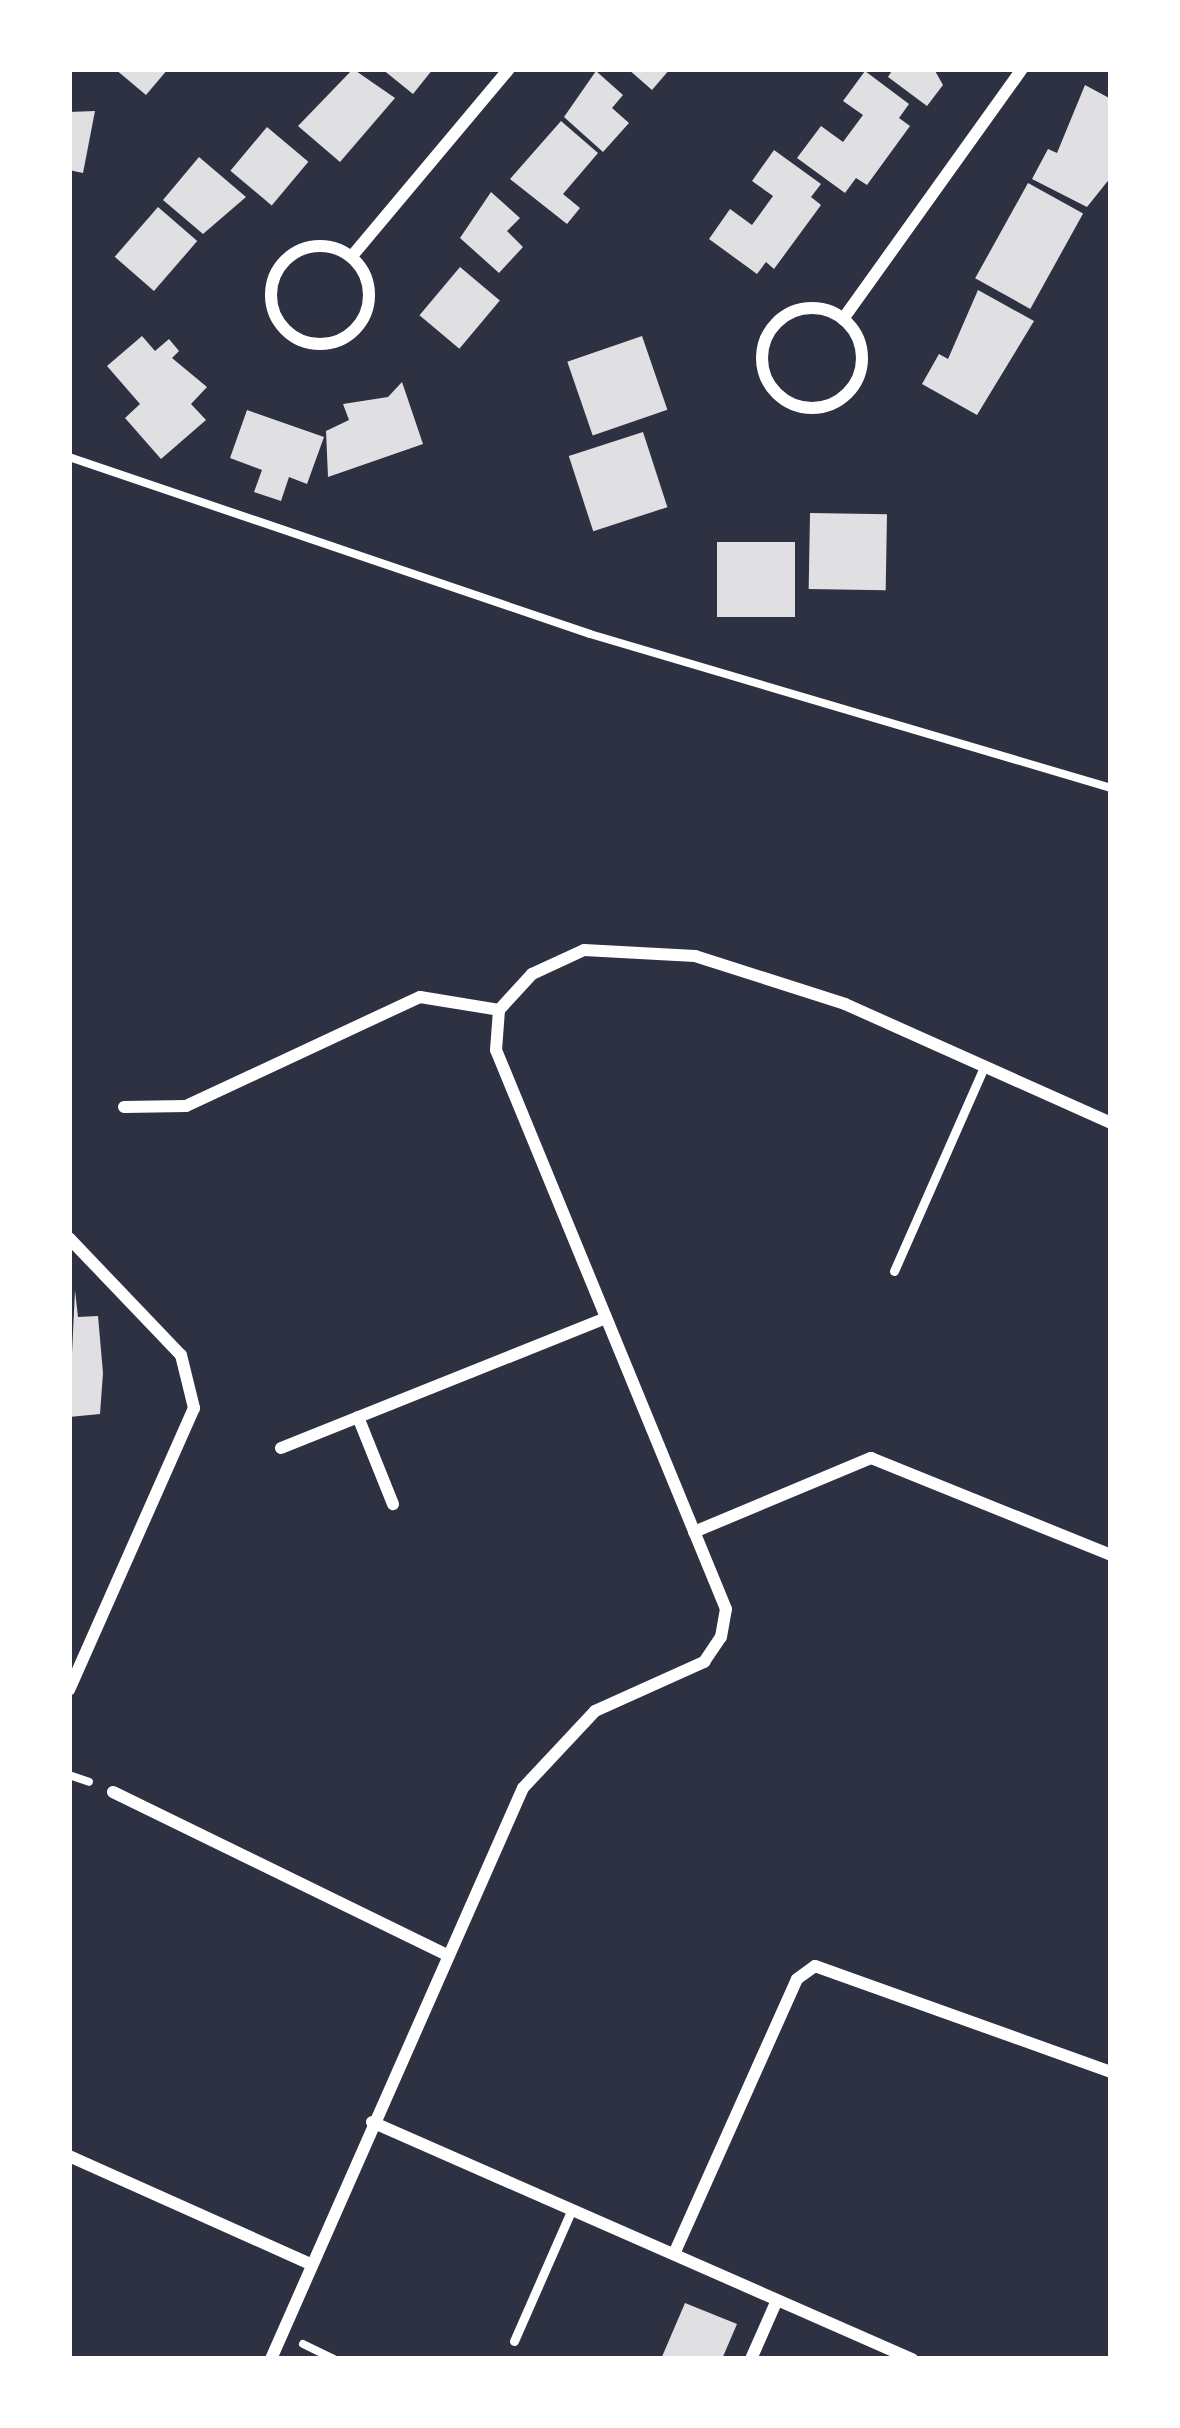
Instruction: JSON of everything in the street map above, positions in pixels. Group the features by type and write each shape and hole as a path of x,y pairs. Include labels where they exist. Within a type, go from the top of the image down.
{"street":[{"path":"352,256 509,69"},
{"path":"843,320 1022,69"},
{"path":"321,245 352,256 370,300 356,329 328,345 283,328 271,298 291,255 321,245"},
{"path":"813,308 843,320 861,347 848,393 818,408 774,391 761,361 770,329 813,308"},
{"path":"271,2359 523,1788 595,1711 704,1662 726,1609 496,1050 499,1010 532,974 584,950 694,956 845,1004 1111,1123"},
{"path":"124,1106 185,1106 420,997 499,1010"},
{"path":"69,1238 181,1355 194,1408 69,1690"},
{"path":"280,1448 606,1318"},
{"path":"358,1417 393,1504"},
{"path":"694,1532 871,1458 1111,1555"},
{"path":"113,1792 447,1955"},
{"path":"674,2254 797,1979 815,1966 1111,2072"},
{"path":"372,2122 912,2359"},
{"path":"69,2156 311,2264"},
{"path":"751,2359 777,2300"}],"lane":[{"path":"894,1270 984,1067"},
{"path":"514,2341 572,2210"}],"path":[{"path":"69,457 590,634 1111,788"}],"building":[{"path":"115,69 168,69 146,95"},
{"path":"353,69 395,98 340,162 298,126"},
{"path":"382,69 433,69 413,94"},
{"path":"628,69 670,69 652,90"},
{"path":"893,69 934,69 943,85 927,106 888,77"},
{"path":"596,71 623,95 612,108 629,123 603,152 564,117"},
{"path":"865,71 909,104 899,118 910,126 867,185 856,178 845,193 797,158 821,126 843,142 863,115 843,101"},
{"path":"1085,85 1111,99 1111,177 1087,207 1032,179 1048,149 1057,153"},
{"path":"95,111 83,173 69,170 69,112"},
{"path":"561,121 598,153 563,194 580,208 567,224 510,179"},
{"path":"267,127 308,162 272,205 230,171"},
{"path":"774,150 821,184 811,197 821,205 774,269 766,262 757,274 709,239 730,209 752,225 773,196 752,181"},
{"path":"199,157 246,197 203,234 163,200"},
{"path":"1028,183 1083,214 1030,309 975,278"},
{"path":"491,192 520,218 507,231 523,247 499,273 460,238"},
{"path":"158,207 197,241 154,291 115,257"},
{"path":"460,267 500,300 459,349 420,315"},
{"path":"978,290 1034,321 977,415 922,384 939,354 948,359"},
{"path":"142,336 155,351 169,339 179,351 172,358 207,387 191,404 206,420 161,459 125,418 140,404 107,366"},
{"path":"642,336 667,410 593,435 567,362"},
{"path":"402,382 423,444 328,477 326,431 349,420 343,404 388,397"},
{"path":"247,410 324,437 307,484 289,477 281,501 254,492 262,470 230,458"},
{"path":"643,432 667,507 593,531 569,456"},
{"path":"810,513 887,514 886,590 809,589"},
{"path":"717,542 795,542 795,617 717,617"},
{"path":"75,1290 78,1317 98,1316 103,1373 100,1414 69,1417"},
{"path":"685,2303 737,2324 722,2359 661,2359"}]}
